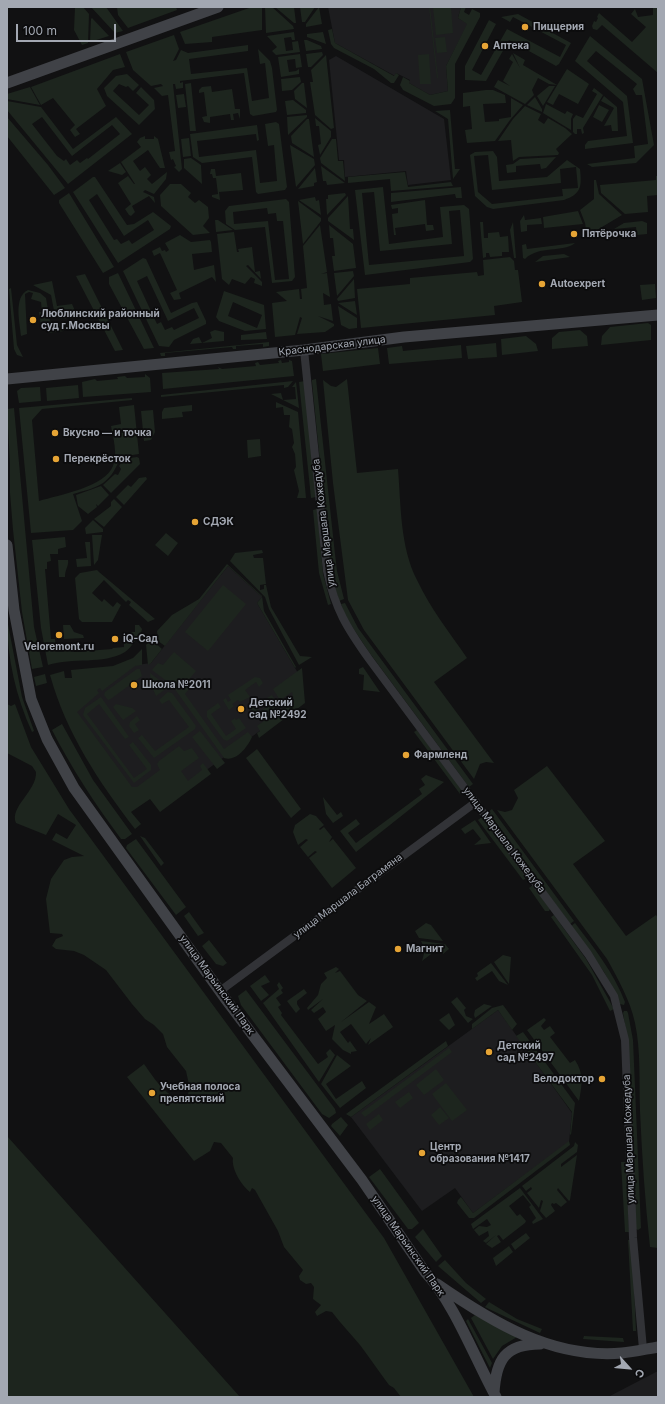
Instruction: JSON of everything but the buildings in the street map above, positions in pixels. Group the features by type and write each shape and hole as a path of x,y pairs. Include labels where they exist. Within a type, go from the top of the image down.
{"main road":[{"path":"7,83 218,7"},
{"name":"Краснодарская улица","path":"7,379 304,350 404,338 658,315"},
{"name":"улица Марьинский Парк","path":"7,545 14,610 30,700 47,739 74,788 220,991 362,1180 425,1272 435,1282 495,1395"},
{"path":"435,1282 486,1317 523,1336 551,1345 592,1352 621,1353 658,1347"},
{"path":"495,1395 497,1369 503,1357 521,1345 551,1345"}],"street":[{"name":"улица Маршала Кожедуба","path":"304,350 327,571 336,606 347,627 369,659 588,954 605,979 618,1010 625,1040 633,1238 643,1349"},
{"name":"улица Маршала Баграмяна","path":"220,991 476,802"}],"shaded area":[{"path":"75,7 83,7 89,14 88,43 82,45 74,30"},
{"path":"91,7 106,7 123,31 115,33"},
{"path":"117,7 176,7 177,10 128,28 118,15"},
{"path":"252,7 262,7 262,30 212,37 212,42 185,44 180,32"},
{"path":"265,7 272,7 293,26 294,29 266,33"},
{"path":"275,7 294,7 296,23 294,23"},
{"path":"300,7 315,7 305,22 302,22"},
{"path":"319,7 322,24 306,27 306,24"},
{"path":"328,7 461,7 458,18 468,24 446,66 448,91 430,95 409,83 410,80 396,73 395,76 335,43"},
{"path":"430,7 438,78 437,78"},
{"path":"433,7 451,7 453,33 436,35"},
{"path":"461,7 466,7 464,12 469,15 472,9 480,13 480,17 455,64 455,98 451,104 434,106 403,90 400,85 403,77 410,81 409,83 430,95 448,91 446,66 467,24 458,18"},
{"path":"653,7 658,7 658,73 602,25 597,30 593,29 592,26 594,21 596,22 599,13 632,42 646,27 631,14 635,9 638,17 653,15"},
{"path":"518,14 571,43 559,64 556,66 509,40 486,81 465,80 465,66 489,20 496,24 472,70 481,75 507,29 560,57 566,45 513,17 510,22 501,17"},
{"path":"92,18 109,36 90,42"},
{"path":"332,29 335,43 394,76 396,73 399,75 394,83 391,83 374,69 334,48 331,44 328,30"},
{"path":"294,32 295,40 292,40 291,37 284,38 286,51 293,50 292,42 298,41 300,52 276,55 272,51 277,47 267,36"},
{"path":"323,32 326,44 307,37 307,34"},
{"path":"174,35 179,49 173,61 176,60 181,50 188,53 248,45 248,51 189,59 191,74 247,68 252,101 269,98 265,63 260,64 258,49 270,61 277,110 276,112 253,116 250,114 244,73 180,81 180,83 183,82 183,88 176,89 175,84 173,84 182,169 179,172 174,167 176,166 173,159 171,160 169,152 175,151 168,95 162,96 154,88 163,86 161,84 151,86 133,70 126,52"},
{"path":"590,36 642,79 654,145 636,163 592,167 587,164 635,158 634,146 648,144 642,95 636,95 633,89 637,84 596,51 587,61 627,96 633,143 585,149 585,145 588,141 627,136 623,102 575,61"},
{"path":"445,37 447,52 437,53 435,38"},
{"path":"304,40 321,46 322,49 306,51"},
{"path":"322,52 323,55 311,67 308,67 306,54"},
{"path":"513,53 525,60 523,65 557,85 549,84 538,78 532,90 534,95 525,104 494,87 498,80 510,86 503,81 513,62 509,59 512,54 520,68"},
{"path":"120,54 125,67 113,70 97,89 106,106 76,129 80,134 75,137 70,130 75,125 53,98 41,105 31,87"},
{"path":"300,54 302,67 296,68 295,59 287,60 289,72 299,69 299,74 281,77 278,57"},
{"path":"429,54 431,84 420,84 418,55"},
{"path":"326,55 334,128 331,129 315,115 310,82 313,82 311,70"},
{"path":"336,56 444,119 451,180 408,185 406,171 345,177 344,160 339,160 329,60"},
{"path":"567,69 589,84 578,104 559,94 553,105 547,102"},
{"path":"127,74 139,85 133,91 128,86 126,87 119,84 113,91 139,115 149,105 136,93 141,87 154,100 155,109 139,125 107,96 104,88 116,76"},
{"path":"300,77 301,82 292,90 282,91 281,79"},
{"path":"191,83 196,131 190,131 185,84"},
{"path":"302,83 304,83 307,108 295,99 294,91"},
{"path":"211,86 212,92 232,89 235,109 240,109 240,119 238,113 233,114 234,120 231,120 230,114 210,117 210,123 204,122 202,117 207,116 204,92 199,93 199,90 202,87"},
{"path":"549,86 555,86 543,106 537,96"},
{"path":"30,87 40,105 7,99 7,94"},
{"path":"594,88 603,95 583,128 584,133 582,134 581,129 577,129 577,134 575,134 573,132 573,119 576,115 583,118 597,94 592,91"},
{"path":"493,90 505,95 506,103 483,104 485,122 499,121 499,119 511,117 511,98 523,105 495,141 467,143 465,130 472,129 470,106 463,107 463,93"},
{"path":"184,94 186,107 178,108 176,95"},
{"path":"604,96 617,107 618,131 612,131 611,125 604,126 614,108 601,101"},
{"path":"535,97 542,109 542,112 527,105"},
{"path":"293,100 306,110 306,113 287,115 285,101"},
{"path":"7,101 41,107 73,149 116,117 132,134 68,184 7,110","holes":["42,117 72,156 112,125 120,134 88,159 87,158 80,163 77,160 70,165 66,159 64,161 57,156 32,124"]},
{"path":"546,104 565,114 567,111 573,114 571,119 571,130 543,113"},
{"path":"599,105 609,110 602,122 593,117"},
{"path":"525,106 541,114 538,120 544,124 548,118 572,134 556,149 559,153 558,155 519,157 513,161 511,140 498,141 513,119"},
{"path":"450,110 455,169 460,169 453,179 448,119 435,111"},
{"path":"307,115 307,117 288,135 287,117"},
{"path":"7,117 48,165 65,188 54,195 7,136"},
{"path":"315,118 331,131 331,137 320,155 318,145 321,144 319,126 316,126"},
{"path":"307,119 309,119 314,157 292,143 291,136"},
{"path":"276,122 279,124 287,187 285,190 258,194 256,192 252,157 202,163 193,157 190,134 257,125 259,140 257,141 256,134 197,141 199,157 256,150 260,183 277,181 274,145 268,146 265,124"},
{"path":"145,136 145,139 154,139 154,136 158,139 165,168 160,168 148,150 133,161 140,171 145,167 151,175 147,179 152,184 167,172 166,179 154,194 145,190 143,192 154,197 155,203 149,196 132,206 135,212 131,216 125,209 131,204 118,183 128,176 135,184 121,162 141,147 137,142 140,138"},
{"path":"189,138 191,156 183,157 181,139"},
{"path":"332,139 336,139 338,161 343,161 345,181 321,163 320,158"},
{"path":"290,145 314,159 315,165 296,187"},
{"path":"493,151 497,157 499,181 547,177 567,160 580,169 581,181 579,189 570,198 564,200 493,209 487,207 475,196 470,155 475,152","holes":["488,155 492,190 561,183 560,169 576,167 578,188 562,189 563,196 492,204 478,192 474,156"]},
{"path":"556,157 546,168 541,169 540,164 516,166 516,172 507,173 506,165 513,164 520,159"},
{"path":"191,158 201,165 202,184 184,168 184,159"},
{"path":"120,163 126,172 122,175 108,171"},
{"path":"321,166 345,183 327,185 326,181 323,181"},
{"path":"315,168 317,182 314,183 314,186 298,189"},
{"path":"211,169 215,169 216,176 241,173 243,190 219,192 220,200 212,197 212,195 218,194 216,178 213,178 212,174 210,174"},
{"path":"405,172 408,187 451,182 453,186 391,191 390,179 348,183 348,177"},
{"path":"656,176 658,176 658,195 647,196 648,212 625,214 601,193 600,185 656,180"},
{"path":"95,177 127,225 134,224 153,212 171,226 170,229 118,263 73,192","holes":["97,194 124,236 148,220 154,230 132,244 129,240 121,244 117,239 114,240 89,200"]},
{"path":"594,180 596,180 599,194 622,215 587,236 585,223 580,210 594,199"},
{"path":"170,184 181,184 191,193 188,197 195,203 199,200 208,207 209,218 203,226 210,233 193,235 161,206 160,195"},
{"path":"383,187 389,244 443,237 440,207 464,205 469,209 473,259 470,262 365,275 355,190","holes":["374,192 380,251 452,244 449,211 460,210 464,256 369,265 362,193"]},
{"path":"461,187 462,198 456,198 455,194 391,202 391,193"},
{"path":"69,193 114,267 103,273 59,203 59,200"},
{"path":"345,193 346,195 327,215 326,199 328,199 328,195"},
{"path":"348,196 350,229 353,229 354,240 328,221 328,218"},
{"path":"315,197 316,201 319,200 321,215 299,200"},
{"path":"286,199 289,202 295,277 292,281 272,283 265,227 235,230 226,224 225,211 229,206","holes":["267,208 268,214 276,213 277,221 283,221 289,279 275,280 268,221 234,224 233,212"]},
{"path":"425,200 427,225 433,225 434,230 426,231 425,224 395,228 396,235 394,235 392,214 398,213 398,208 392,209 391,205"},
{"path":"298,201 321,218 321,221 303,244"},
{"path":"578,211 583,224 544,228 543,217"},
{"path":"524,215 525,220 541,218 542,224 527,225 527,231 521,232 520,221"},
{"path":"215,220 218,220 233,230 216,232"},
{"path":"642,221 647,223 647,234 637,235 636,227 614,229 624,223"},
{"path":"480,222 483,222 484,238 488,238 488,233 499,232 500,237 508,236 509,252 502,252 502,256 490,257 489,253 486,253 486,257 483,258"},
{"path":"513,222 516,258 514,258 510,230"},
{"path":"320,225 327,272 321,274 327,273 330,297 323,293 324,305 331,304 333,321 318,316 334,324 334,326 325,332 297,334 302,318 300,317 295,335 275,337 272,303 287,301 276,292 299,289 300,299 302,299 301,289 307,288 303,246"},
{"path":"329,225 353,244 356,268 334,271 332,256 335,256 333,238 330,238"},
{"path":"234,232 237,252 239,252 238,249 252,247 255,272 260,271 261,279 248,265 246,266 262,282 262,286 254,283 255,279 251,277 245,284 232,279 229,285 222,279 217,234"},
{"path":"180,235 191,242 210,240 212,252 192,254 194,270 214,265 216,282 212,277 179,293 181,299 174,300 170,293 177,290 160,253 154,256 152,251 160,247 162,251 165,250 166,252 169,250 165,243"},
{"path":"575,243 564,248 537,252 525,259 523,258 522,245 526,244 527,249"},
{"path":"564,254 570,257 535,262 543,256"},
{"path":"510,257 514,261 515,270 518,270 522,302 494,306 495,315 361,328 357,289 410,284 410,278 477,272 478,276 484,275 483,260"},
{"path":"143,258 146,259 171,313 197,302 206,324 174,340 169,347 159,346 123,271","holes":["147,276 168,321 194,308 199,318 174,330 172,327 165,330 161,322 157,324 137,281"]},
{"path":"353,271 354,276 337,296 334,273"},
{"path":"118,273 154,348 144,349 109,284 109,277"},
{"path":"85,274 123,350 115,351 76,276"},
{"path":"354,279 355,298 338,301 337,299"},
{"path":"52,281 57,306 72,304 77,315 75,318 60,319 55,316 51,295 33,285"},
{"path":"655,284 656,298 642,300 640,285"},
{"path":"11,288 17,345 23,357 17,355 14,349 9,289"},
{"path":"28,290 40,293 46,298 50,321 55,324 79,322 81,326 78,328 63,328 64,331 48,333 41,326 39,312 42,312 41,302 31,299 33,293 29,292 25,294 27,334 21,336 18,311 19,304 23,293"},
{"path":"224,291 264,305 266,329 245,331 219,321 216,317","holes":["233,302 262,315 257,328 228,316"]},
{"path":"355,301 357,315 338,303"},
{"path":"338,306 357,318 357,328 349,329 341,325"},
{"path":"648,323 651,325 651,340 601,345 602,336 610,327"},
{"path":"215,330 224,332 224,341 202,343 212,338 210,332"},
{"path":"580,330 587,336 588,346 552,349 552,338 559,332"},
{"path":"266,332 267,339 241,340 241,335"},
{"path":"526,336 536,344 538,351 502,355 501,339"},
{"path":"199,337 202,343 190,344 193,339"},
{"path":"269,342 269,346 263,347 263,344 236,346 236,349 233,349 232,347 165,353 165,356 161,356 160,353"},
{"path":"496,343 497,357 468,359 466,346"},
{"path":"461,345 462,358 389,364 387,348 402,346 403,351"},
{"path":"378,348 380,364 323,371 321,354"},
{"path":"281,360 282,363 289,362 289,360 292,361 294,376 163,389 162,373 219,369 218,367 222,369 256,366 255,363 258,362 260,365 279,363 278,361"},
{"path":"145,374 150,378 151,392 83,397 82,382 95,379 97,381 118,379 117,377 125,376 127,378 145,377"},
{"path":"316,379 337,571 344,599 339,601 333,582 328,542 312,382 312,380"},
{"path":"347,379 357,473 398,469 402,526 411,567 440,620 467,658 434,682 494,763 486,762 480,764 474,779 364,630 348,600 333,483 323,380 331,386 336,387"},
{"path":"293,381 288,387 284,388 284,385 161,397 161,395"},
{"path":"305,381 316,497 311,498 299,382"},
{"path":"296,382 299,408 283,400 296,399 295,387 292,387"},
{"path":"78,385 79,398 47,401 46,388"},
{"path":"40,387 41,401 19,403 17,391 21,388"},
{"path":"281,393 283,400 271,394"},
{"path":"132,398 132,400 42,409 32,420 39,501 91,485 108,473 113,466 115,457 115,446 111,426 121,424 119,407 134,405 139,454 130,455 120,461 109,478 100,485 73,494 82,521 73,530 31,533 19,408"},
{"path":"276,402 298,412 306,498 297,498 299,491 294,470 296,467 295,454 292,447 294,443 292,429 289,427 290,415 284,415 283,407 276,408"},
{"path":"192,405 192,411 182,412 183,417 162,419 162,412 164,408"},
{"path":"14,408 34,627 43,667 32,669 22,612 10,493 7,409"},
{"path":"153,410 155,432 151,440 144,441 141,411"},
{"path":"260,439 261,456 248,458 247,440"},
{"path":"139,458 140,464 111,493 103,485 115,474 118,475 121,469 119,466 124,459"},
{"path":"146,477 147,479 124,505 116,497 128,485 131,487 139,478"},
{"path":"101,486 109,495 98,506 96,504 97,507 88,514 78,506 76,495"},
{"path":"114,499 122,507 104,527 94,519 111,506 111,502"},
{"path":"317,509 323,574 331,604 328,605 319,573 313,510"},
{"path":"93,520 103,529 103,532 86,534 85,528"},
{"path":"166,533 178,543 168,556 155,545"},
{"path":"92,535 102,535 98,560 94,565"},
{"path":"65,537 66,547 58,549 58,554 50,554 51,561 47,562 47,569 45,569 51,639 55,639 56,647 65,647 65,651 74,650 74,652 112,649 124,647 124,641 132,641 131,632 135,632 135,625 139,625 142,629 141,633 132,646 125,652 116,656 98,660 67,661 48,665 41,628 32,540"},
{"path":"85,542 90,542 91,566 77,567 76,559 87,558"},
{"path":"262,550 263,553 253,555 254,558 263,558 266,584 260,585 260,590 264,589 264,585 266,585 271,607 300,656 312,657 299,665 269,609 265,597 230,561 235,553"},
{"path":"58,560 68,560 65,577 59,577"},
{"path":"227,564 262,596 264,611 296,667 295,668 257,603 262,597 228,566 165,646 158,641 157,631 172,615 199,599"},
{"name":"Школа №2011","path":"228,566 262,597 257,603 298,673 295,705 182,788 124,803 68,706 84,672 151,663"},
{"path":"97,570 155,619 148,622 129,605 131,602 128,600 126,602 104,580 92,593 102,602 104,599 113,607 117,602 121,605 112,622 82,622 79,619 75,578 80,573"},
{"path":"223,585 246,604 208,651 185,632"},
{"path":"345,603 358,628 473,784 469,787 369,652 345,616 341,604"},
{"path":"7,619 22,697 34,731 32,732 17,691 11,663 7,634"},
{"path":"63,625 70,625 74,632 83,635 84,638 64,639"},
{"path":"151,639 162,649 148,665 146,645"},
{"path":"142,649 142,665 135,666 102,691 100,688 97,690 99,693 77,712 132,787 137,787 160,770 157,764 159,761 179,746 184,751 192,748 199,758 181,771 188,781 202,770 200,766 203,763 211,774 160,812 150,799 131,812 141,824 135,829 97,775 74,737 50,675 64,671 65,678 72,678 71,670 113,666 133,658"},
{"path":"174,652 196,671 185,684 189,689 185,694 224,749 248,732 252,737 245,749 233,758 224,758 172,685 152,670 158,663 163,665"},
{"path":"363,667 380,692 363,690 364,675 359,674 359,669"},
{"path":"302,668 305,703 259,738 257,733 260,731 257,726 294,700 292,692 283,698 285,703 283,705 273,689"},
{"path":"137,669 140,669 142,676 108,700 104,695 105,692"},
{"path":"150,673 168,687 156,696 151,685"},
{"path":"45,674 47,683 36,686 34,677"},
{"path":"255,677 260,678 263,683 259,687 256,682 245,690 250,697 240,702 238,700 232,704 234,706 229,710 223,700 226,698 228,702 231,700 228,695"},
{"path":"168,692 172,693 196,726 195,729 154,758 138,738 142,735 155,751 189,727 169,700 162,704 159,700"},
{"path":"272,695 276,701 275,708 258,719 250,707 254,704 260,712 271,704 267,698"},
{"path":"101,697 129,737 125,739 99,704 87,714 134,778 147,769 129,745 133,742 151,765 151,770 134,783 83,715 85,708"},
{"path":"218,703 221,707 211,714 226,736 236,729 231,721 235,718 236,720 239,718 246,728 227,741 223,739 207,717 207,711"},
{"path":"7,704 11,706 15,704 31,747 69,809 384,1238 474,1397 401,1397 394,1388 389,1385 360,1345 332,1312 326,1311 317,1316 315,1312 321,1305 313,1299 314,1287 311,1283 306,1284 300,1280 299,1276 303,1270 284,1247 278,1231 255,1190 252,1188 250,1192 241,1182 235,1172 233,1158 221,1143 214,1142 210,1151 194,1161 127,1077 144,1064 160,1086 176,1098 182,1100 186,1098 190,1089 186,1071 167,1047 163,1034 145,1019 106,970 84,955 74,951 56,949 52,946 56,939 63,936 62,934 50,933 46,899 51,879 64,860 72,857 84,856 52,840 56,833 67,839 76,825 58,814 46,835 16,823 16,811 32,786 36,772 32,766 7,753"},
{"path":"116,704 132,708 136,711 123,720 113,707"},
{"path":"137,716 140,720 135,724 139,730 134,733 129,726 130,722"},
{"path":"62,724 93,780 132,834 125,839 121,839 102,813 84,786 52,730"},
{"path":"417,730 463,791 460,794 414,732"},
{"path":"200,731 225,763 217,769 192,737"},
{"path":"257,749 301,809 291,818 246,758"},
{"path":"547,766 605,841 573,864 626,936 656,915 658,918 658,1248 650,1247 645,1196 638,1044 635,1023 630,1006 607,959 497,810 505,812 512,810 518,798 514,790"},
{"path":"426,775 444,782 356,852 340,831 356,819 360,824 348,833 356,843 422,794 419,789 425,785 421,779"},
{"path":"323,797 337,815 341,812 343,816 333,823 326,814"},
{"path":"492,809 574,921 570,924 488,812"},
{"path":"310,814 316,816 324,825 319,829 320,830 324,827 332,837 329,842 333,839 356,868 332,888 309,858 317,852 315,851 308,857 300,847 308,840 306,839 298,845 293,832 295,825"},
{"path":"482,817 526,876 525,879 523,880 478,820"},
{"path":"475,820 491,843 474,845 481,839 473,829 465,834 461,829"},
{"path":"140,836 145,838 164,863 161,866"},
{"path":"136,839 186,907 176,915 126,848 127,845"},
{"path":"533,885 550,909 549,911 545,911 529,888"},
{"path":"189,912 204,933 198,936 184,916"},
{"path":"554,915 586,959 614,1009 610,1011 592,975 551,917"},
{"path":"426,923 431,925 443,941 419,938 415,931"},
{"path":"575,923 596,951 615,981 625,1002 624,1005 620,1004 604,972 571,926"},
{"path":"209,940 227,963 223,966 216,964 202,946"},
{"path":"421,941 445,944 449,949 443,954 439,948 422,961 425,950"},
{"path":"503,955 511,957 509,984 494,962"},
{"path":"491,963 508,985 499,981 492,971 477,981 475,978 478,976 477,973"},
{"path":"336,967 339,969 335,973 340,971 358,995 367,1001 341,1022 369,1002 376,1007 369,1024 384,1014 393,1027 368,1045 371,1038 366,1044 351,1024 340,1032 348,1043 350,1041 357,1051 351,1052 351,1054 343,1050 332,1039 335,1025 326,1031 318,1019 326,1012 323,1007 314,1013 311,1010 323,999 308,1010 307,1008 318,995 321,984 327,978 324,973"},
{"path":"265,975 270,982 261,986 269,995 261,1001 250,986"},
{"path":"279,982 283,988 281,990 283,993 276,998 281,1005 278,1007 282,1013 281,1015 318,1064 328,1057 326,1053 330,1049 335,1055 319,1082 263,1003 279,989 277,985"},
{"path":"304,989 307,993 297,1001 300,1009 296,1013 287,1001"},
{"path":"246,990 335,1109 336,1113 329,1118 322,1114 241,1005 238,996"},
{"path":"457,997 466,1008 464,1010 466,1016 473,1019 468,1023 451,1002"},
{"path":"484,1004 492,1006 475,1018 475,1010"},
{"path":"503,1005 517,1024 512,1030 498,1010 472,1029 472,1024 492,1008"},
{"path":"498,1010 572,1113 569,1142 473,1213 455,1188 422,1211 351,1117"},
{"path":"624,1011 627,1011 628,1013 633,1040 641,1228 638,1230 636,1229"},
{"path":"449,1013 455,1025 449,1030 439,1020"},
{"path":"544,1018 546,1020 541,1026 544,1030 550,1026 555,1033 550,1037 570,1063 575,1060 578,1065 582,1080 579,1101 527,1030"},
{"path":"523,1032 575,1103 571,1135 572,1112 516,1036"},
{"path":"446,1041 448,1046 351,1117 346,1114"},
{"path":"449,1048 452,1052 365,1117 361,1113"},
{"path":"337,1055 351,1066 326,1084 336,1099 362,1081 366,1088 340,1108 321,1084"},
{"path":"436,1069 444,1080 424,1095 416,1085"},
{"path":"446,1083 467,1110 452,1121 432,1094"},
{"path":"409,1092 413,1098 400,1108 395,1102"},
{"path":"440,1107 449,1118 439,1125 431,1115"},
{"path":"379,1114 383,1120 370,1130 366,1124"},
{"path":"341,1117 348,1125 340,1136 331,1126"},
{"path":"7,1136 240,1397 7,1397"},
{"path":"569,1141 570,1145 474,1218 469,1218 457,1203 461,1197 473,1213"},
{"path":"575,1142 578,1145 577,1152 561,1164 561,1167 577,1155 570,1200 569,1201 558,1188 557,1190 567,1202 561,1207 556,1203 552,1203 551,1205 555,1211 546,1218 540,1211 543,1201 541,1200 539,1208 527,1193 532,1189 531,1187 526,1191 522,1186 574,1146"},
{"path":"621,1162 626,1162 629,1232 625,1232"},
{"path":"380,1169 419,1223 412,1229 408,1229 369,1177"},
{"path":"520,1188 543,1219 533,1224 532,1222 536,1218 529,1207 531,1205 523,1195 509,1206 517,1216 520,1214 526,1221 525,1223 503,1240 499,1235 497,1236 501,1242 492,1248 486,1244 496,1235 486,1243 483,1241 489,1236 488,1231 479,1236 474,1230 479,1226 487,1227 491,1225 487,1219 473,1229 471,1224"},
{"path":"423,1229 442,1256 436,1262 415,1237"},
{"path":"526,1233 530,1238 515,1250 511,1244"},
{"path":"628,1240 632,1240 636,1331 633,1331"},
{"path":"509,1246 513,1252 496,1266 493,1258"},
{"path":"445,1260 466,1283 486,1299 481,1303 438,1266"},
{"path":"489,1302 517,1319 542,1329 540,1333 485,1307"},
{"path":"475,1315 517,1337 502,1346 493,1359 471,1318"},
{"path":"468,1319 492,1363 490,1368 466,1321"},
{"path":"584,1336 623,1338 624,1342 583,1339"},
{"path":"658,1371 658,1397 608,1397"}],"place":[{"name":"Пиццерия","path":"525,27"},
{"name":"Аптека","path":"485,46"},
{"name":"Пятёрочка","path":"574,234"},
{"name":"Autoexpert","path":"542,284"},
{"name":"Люблинский районный суд г.Москвы","path":"33,320"},
{"name":"Вкусно — и точка","path":"55,433"},
{"name":"Перекрёсток","path":"56,459"},
{"name":"СДЭК","path":"195,522"},
{"name":"Veloremont.ru","path":"59,635"},
{"name":"iQ-Сад","path":"115,639"},
{"name":"Школа №2011","path":"134,685"},
{"name":"Детский сад №2492","path":"241,709"},
{"name":"Фармленд","path":"406,755"},
{"name":"Магнит","path":"398,949"},
{"name":"Детский сад №2497","path":"489,1052"},
{"name":"Велодоктор","path":"602,1079"},
{"name":"Учебная полоса препятствий","path":"152,1093"},
{"name":"Центр образования №1417","path":"422,1153"}]}
